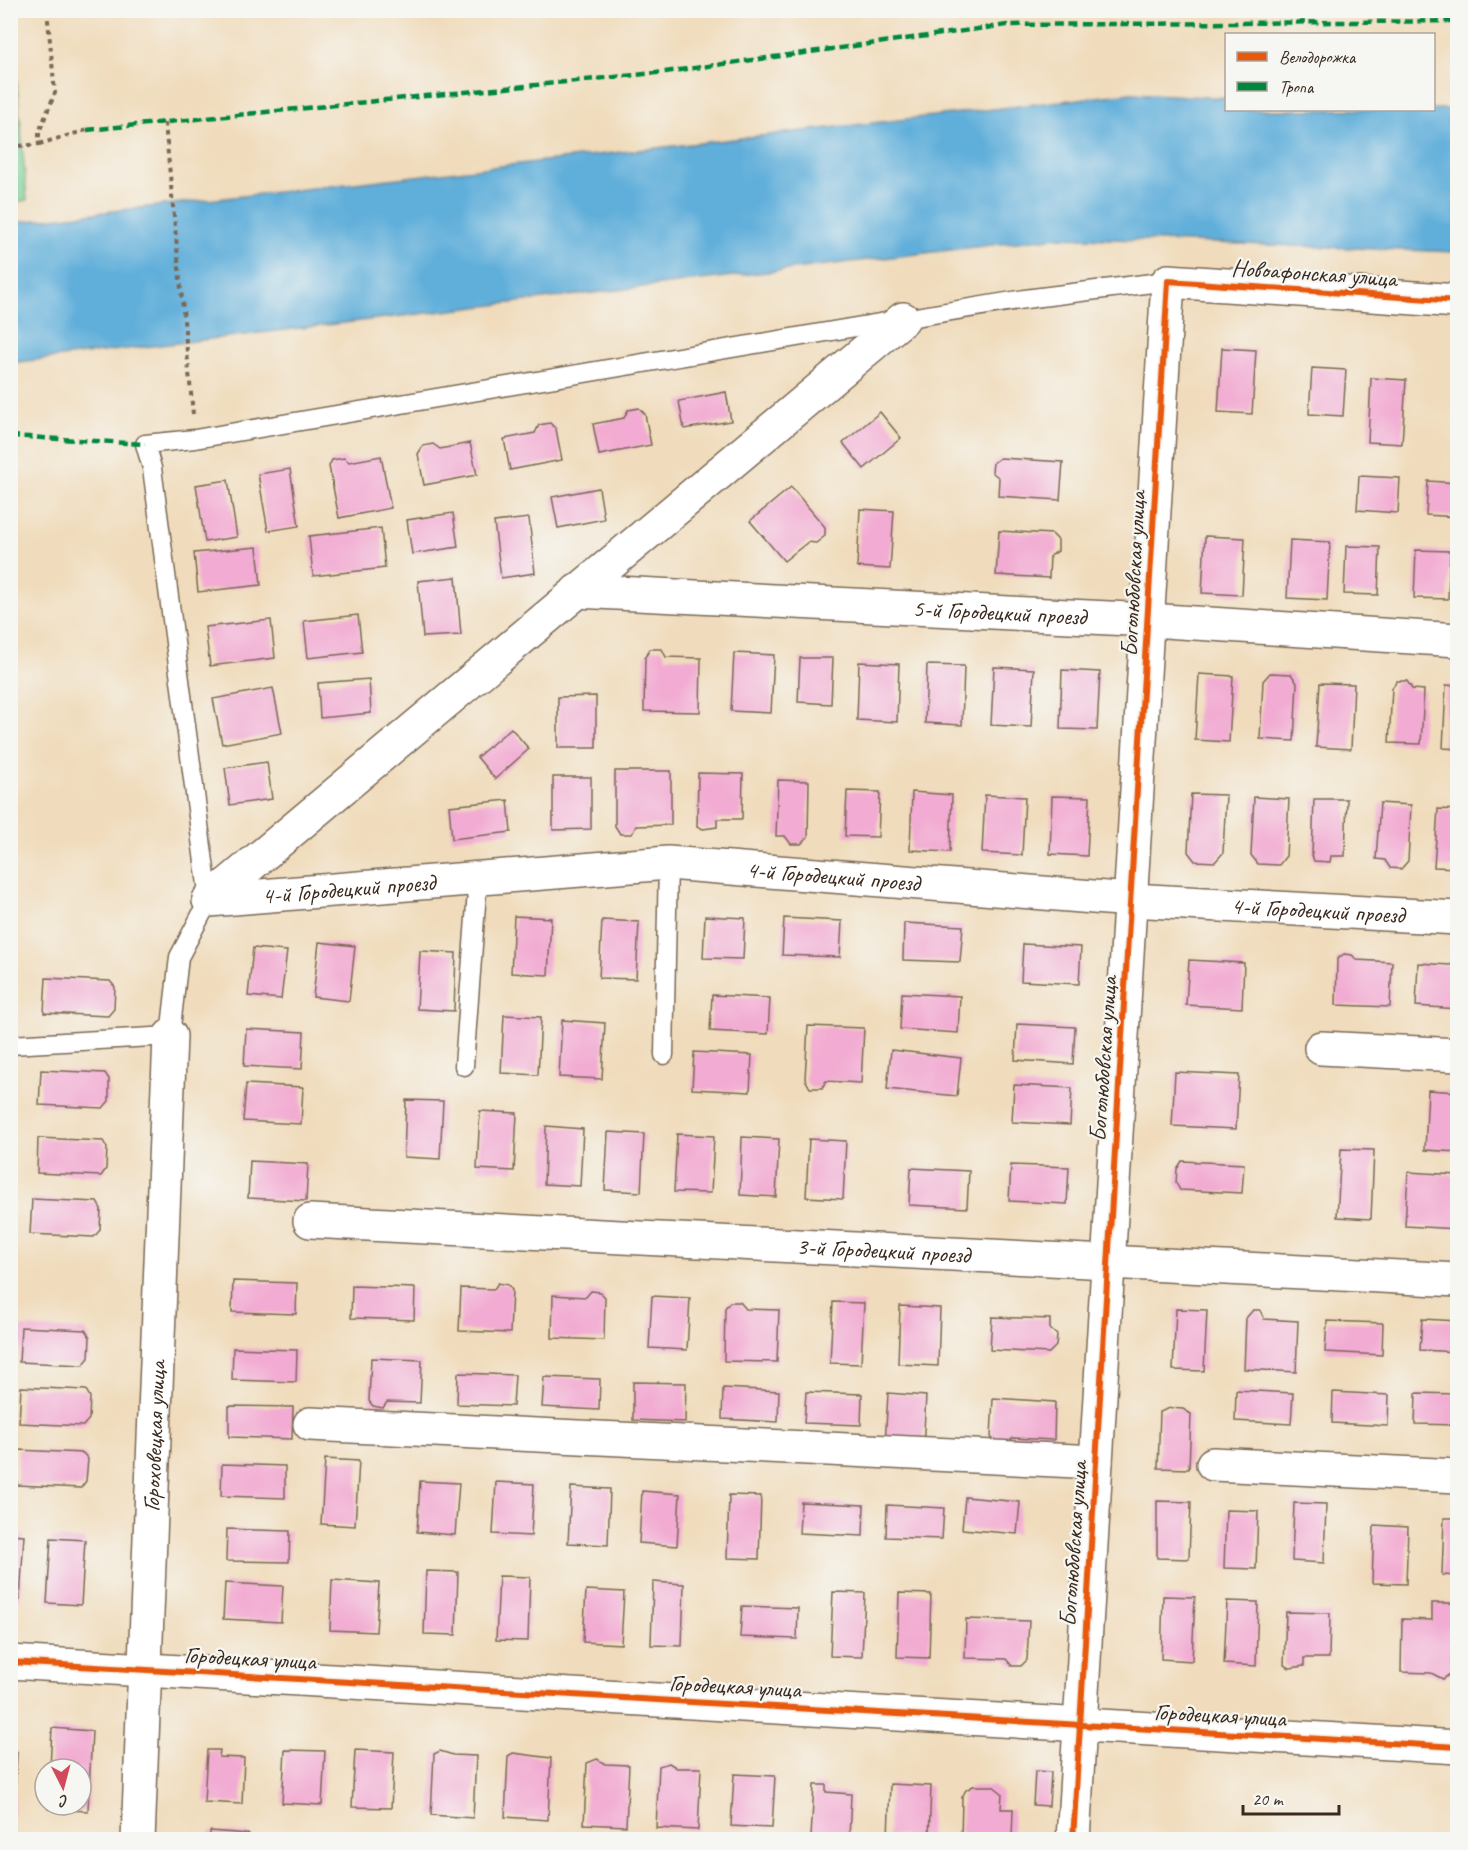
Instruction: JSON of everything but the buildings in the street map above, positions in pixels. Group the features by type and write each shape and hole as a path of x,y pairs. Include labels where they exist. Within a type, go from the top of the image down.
{"street":[{"name":"Новоафонская улица","path":"1168,281 1458,301"},
{"name":"Боголюбовская улица","path":"1073,1839 1168,281"},
{"path":"209,900 903,319"},
{"name":"5-й Городецкий проезд","path":"578,591 1149,620 1458,640"},
{"name":"4-й Городецкий проезд","path":"209,900 668,863 1131,900 1458,918"},
{"name":"Гороховецкая улица","path":"138,1839 147,1670 170,1036"},
{"path":"1321,1048 1458,1055"},
{"name":"3-й Городецкий проезд","path":"310,1221 1458,1280"},
{"path":"310,1424 1096,1462"},
{"path":"1213,1464 1458,1476"},
{"name":"Городецкая улица","path":"10,1662 1458,1747"}],"lane":[{"path":"10,1045 170,1036 179,957 209,900 152,468 145,444 219,435 1025,299 1168,281"},
{"path":"664,1055 668,863"},
{"path":"465,1066 478,878"}],"path":[{"path":"39,144 39,132 55,93 47,10"},
{"path":"165,123 192,411"},
{"path":"10,147 39,144 87,130"}],"green space":[{"path":"11,17 27,200 10,202"}],"water":[{"path":"1131,93 1225,98 1225,111 1435,111 1435,109 1457,109 1457,252 1058,237 11,363 11,223"}],"marked path":[{"path":"87,130 665,72 1007,25 1458,21"},
{"path":"10,436 145,444"}],"cycle path":[{"path":"1073,1840 1168,281 1458,301"},
{"path":"10,1662 1458,1747"}]}
